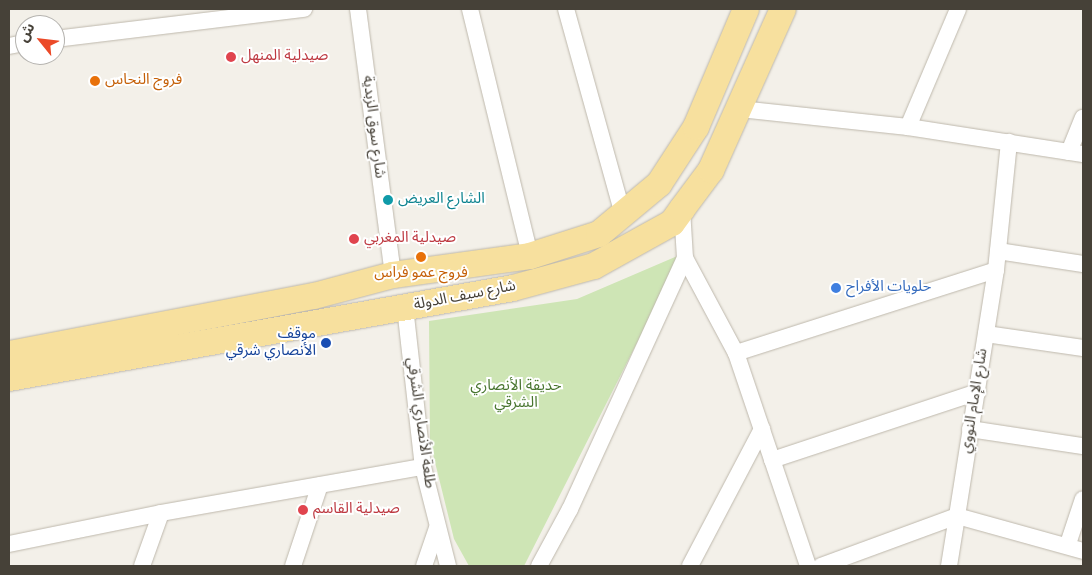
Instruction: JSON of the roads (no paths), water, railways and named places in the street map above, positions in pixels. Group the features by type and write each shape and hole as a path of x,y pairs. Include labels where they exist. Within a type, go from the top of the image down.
{"main road":[{"name":"شارع سيف الدولة","path":"9,378 513,288 594,266 672,223 711,170 740,110 783,9"},
{"name":"شارع سيف الدولة","path":"9,354 314,296 393,275 530,256 599,234 660,184 696,127 744,10"}],"street":[{"path":"65,38 304,9"},
{"name":"شارع سوق الزبدية","path":"358,9 393,275"},
{"path":"470,9 530,256"},
{"path":"566,9 623,214"},
{"path":"908,127 958,9"},
{"path":"740,110 908,127 1076,153 1083,118"},
{"name":"شارع الإمام النووي","path":"949,566 996,270 1009,142"},
{"path":"682,209 685,258 736,353 808,566"},
{"path":"998,251 1083,264"},
{"path":"539,566 570,509 685,258"},
{"path":"736,353 996,270"},
{"name":"طلعة الأنصاري الشرقي","path":"406,307 423,466 448,566"},
{"path":"986,334 1083,348"},
{"path":"772,460 978,392"},
{"path":"690,566 762,429"},
{"path":"970,429 1083,446"},
{"path":"9,544 161,513 423,466"},
{"path":"293,566 320,485"},
{"path":"1068,544 1083,499"},
{"path":"142,566 161,513"},
{"path":"821,566 957,516 1068,544 1083,551"},
{"path":"424,566 437,528"}],"place":[{"name":"صيدلية المنهل","path":"231,57"},
{"name":"فروج النحاس","path":"95,81"},
{"name":"الشارع العريض","path":"388,200"},
{"name":"صيدلية المغربي","path":"354,239"},
{"name":"فروج عمو فراس","path":"421,257"},
{"name":"حلويات الأفراح","path":"836,288"},
{"name":"موقف الأنصاري شرقي","path":"326,343"},
{"name":"صيدلية القاسم","path":"303,510"}],"park label":[{"name":"حديقة الأنصاري الشرقي","path":"516,394"}]}
